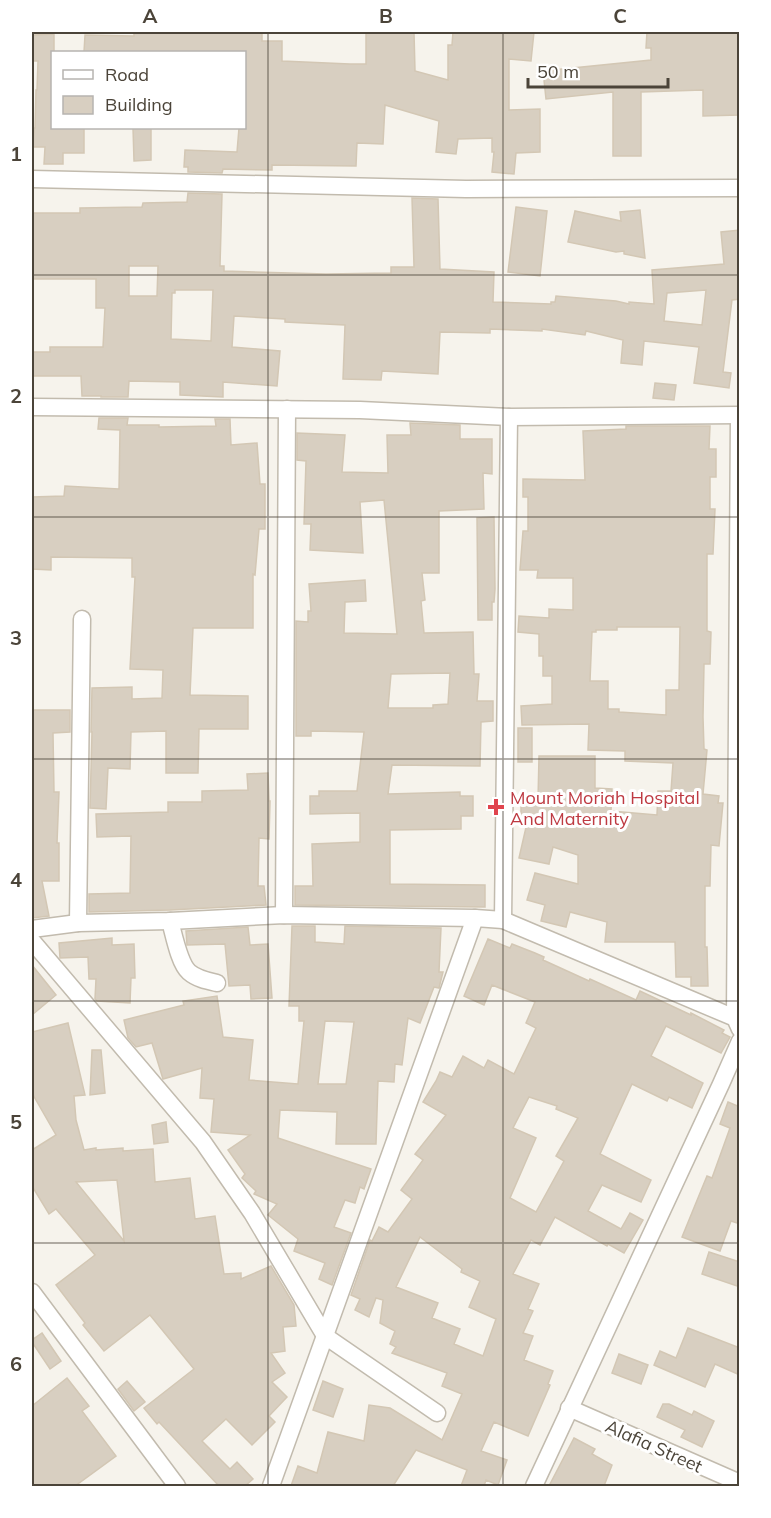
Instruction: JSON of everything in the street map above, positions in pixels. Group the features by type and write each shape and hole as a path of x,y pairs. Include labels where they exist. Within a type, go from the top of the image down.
{"street":[{"path":"32,179 466,189 740,188"},
{"path":"32,407 360,410 508,417 739,415 737,1023 503,920 284,915 78,923 32,929"},
{"path":"284,915 287,409"},
{"path":"503,920 508,417"},
{"path":"78,923 82,619"},
{"path":"271,1486 475,918"},
{"path":"170,921 182,961 189,972 203,980 217,983"},
{"path":"32,941 203,1142 252,1213 325,1336 437,1413"},
{"path":"534,1486 740,1041"},
{"path":"32,1292 177,1486"},
{"name":"Alafia Street","path":"569,1408 740,1483"}],"building":[{"path":"134,32 262,32 262,41 282,41 282,61 366,64 366,32 414,32 415,71 448,80 448,45 452,45 453,32 534,32 531,61 509,59 509,110 540,109 540,152 516,153 514,174 492,172 494,152 492,152 492,138 458,139 456,154 436,152 439,121 385,105 383,144 357,143 356,166 272,165 272,170 223,169 222,173 188,172 188,167 184,167 185,150 237,152 239,129 246,129 246,51 84,51 85,35 134,36"},
{"path":"647,32 740,32 739,115 703,116 703,90 641,92 641,156 613,156 613,92 546,99 543,71 651,60 651,48 646,48"},
{"path":"54,34 54,51 51,51 51,129 84,129 84,153 63,153 63,164 44,164 45,147 33,147 38,61 33,61 33,35"},
{"path":"133,129 151,129 151,160 134,161"},
{"path":"188,193 222,194 220,266 224,266 224,271 326,274 391,273 391,267 414,267 412,198 438,199 440,269 494,272 493,302 551,304 555,302 556,296 629,304 629,302 654,304 652,270 724,264 721,232 740,230 740,299 732,300 723,372 731,373 729,388 694,383 699,347 644,341 642,365 621,363 623,340 586,331 585,335 542,329 542,331 490,329 490,333 440,332 438,374 382,371 381,380 343,379 345,325 285,322 285,319 234,316 232,347 280,351 277,386 223,382 223,397 180,395 180,382 129,381 128,397 101,397 82,396 81,376 32,376 32,352 50,352 50,347 103,347 105,308 96,308 96,279 33,279 33,213 80,213 80,208 142,207 143,203 187,202","holes":["129,266 158,266 157,296 129,296","175,290 213,290 211,341 171,339 172,293 175,293","706,290 702,325 664,321 667,293"]},
{"path":"516,207 547,211 540,276 508,272"},
{"path":"640,210 645,258 624,254 624,251 616,252 568,242 575,211 621,221 620,212"},
{"path":"655,383 676,385 674,400 653,398"},
{"path":"99,418 128,418 127,425 159,425 159,427 216,426 215,419 230,419 231,445 257,443 260,484 265,484 265,529 259,529 255,575 253,574 253,628 193,628 190,695 248,696 248,729 199,729 198,773 166,773 166,731 131,732 130,769 108,768 106,809 90,808 92,688 132,687 132,699 162,698 163,670 130,669 135,577 132,577 132,558 51,557 51,570 32,569 32,497 64,496 65,486 119,489 120,430 98,429"},
{"path":"410,423 460,425 460,439 492,439 492,474 483,473 484,509 439,511 439,573 422,573 425,600 421,601 424,633 473,632 474,674 479,674 477,701 493,701 493,721 481,722 480,766 392,765 388,794 460,792 460,796 473,796 473,816 461,816 461,829 390,830 390,884 485,885 485,907 295,905 295,886 313,886 312,844 360,842 360,813 310,814 310,796 319,796 319,791 357,791 364,732 311,731 311,736 296,736 296,621 308,622 308,611 311,611 309,584 365,580 366,601 345,602 344,633 397,634 384,500 360,502 363,553 310,550 311,524 304,524 306,461 297,460 297,433 345,435 342,472 388,473 387,435 411,435","holes":["450,673 448,704 433,705 433,708 388,708 391,674"]},
{"path":"626,426 710,426 709,449 716,449 716,477 710,477 710,509 715,509 713,554 707,554 707,631 711,632 710,664 704,664 704,749 707,750 703,794 719,796 718,803 723,803 719,846 711,845 710,886 705,886 705,947 707,947 708,986 691,986 691,977 676,977 675,942 605,942 607,922 570,912 566,927 541,921 545,905 527,900 535,873 578,884 578,855 553,847 549,864 519,858 527,823 521,823 521,799 538,799 539,756 595,756 595,788 612,789 611,811 657,815 658,791 671,791 673,763 625,761 625,751 588,750 589,724 522,725 521,706 552,704 552,676 543,676 543,656 539,656 539,634 518,632 519,616 549,618 549,609 573,610 573,578 537,578 538,570 520,570 523,531 528,531 528,497 523,497 523,479 585,480 583,431 626,429","holes":["617,627 680,627 679,690 666,690 666,715 619,712 619,709 608,709 608,681 590,681 592,632 617,630"]},
{"path":"494,517 495,589 492,620 478,620 477,518"},
{"path":"32,710 70,710 70,732 53,733 54,792 59,792 57,843 59,843 59,881 42,881 49,916 32,918"},
{"path":"518,728 532,728 532,762 518,762"},
{"path":"268,773 269,839 259,838 258,886 264,886 266,905 89,912 89,894 130,893 131,836 97,837 96,814 168,812 168,802 202,802 202,791 248,790 247,774"},
{"path":"292,926 315,926 315,942 344,944 345,926 441,928 439,972 443,972 439,988 434,987 420,1023 408,1018 402,1065 395,1064 394,1082 378,1081 376,1144 336,1144 337,1112 280,1110 278,1138 371,1169 364,1189 360,1187 355,1203 345,1200 334,1227 351,1233 332,1285 319,1279 325,1263 294,1251 298,1239 268,1215 277,1204 254,1194 256,1191 242,1178 245,1174 228,1150 250,1135 211,1132 214,1099 200,1098 202,1068 163,1079 152,1043 136,1047 128,1038 124,1020 184,1005 183,1001 217,996 223,1037 253,1040 249,1080 298,1084 304,1021 299,1021 299,1006 289,1006","holes":["325,1021 354,1022 346,1084 318,1084"]},
{"path":"248,927 250,945 268,944 272,998 251,999 250,985 229,986 225,944 187,945 186,931"},
{"path":"112,938 112,945 134,944 135,978 131,978 130,1003 97,1001 95,999 96,979 89,979 88,957 60,958 59,943"},
{"path":"488,939 510,948 512,944 535,953 544,957 543,960 636,1000 640,991 691,1015 691,1013 724,1030 722,1033 730,1037 721,1053 666,1026 651,1056 703,1083 692,1108 669,1097 667,1101 632,1084 600,1154 651,1180 641,1202 602,1185 588,1211 621,1229 630,1213 643,1220 624,1253 555,1217 540,1245 531,1240 513,1274 539,1284 528,1309 533,1311 523,1333 533,1336 524,1360 553,1371 548,1384 550,1385 528,1436 494,1422 481,1451 507,1460 498,1485 486,1480 484,1486 461,1486 467,1470 416,1450 393,1486 291,1486 298,1466 317,1473 328,1432 364,1441 369,1405 390,1408 442,1440 462,1394 442,1386 447,1373 392,1353 396,1347 390,1344 395,1331 380,1323 383,1300 376,1298 369,1317 355,1310 360,1299 351,1295 370,1240 372,1241 379,1227 388,1232 412,1199 401,1190 423,1160 415,1154 446,1115 423,1102 440,1072 452,1077 463,1056 484,1068 488,1060 514,1074 536,1028 526,1023 535,1002 492,985 484,1005 464,996","holes":["529,1097 557,1106 556,1109 578,1118 556,1156 564,1161 536,1212 510,1198 536,1138 513,1128","420,1237 462,1269 461,1272 480,1281 469,1307 496,1319 483,1356 454,1344 460,1329 432,1318 438,1303 396,1287"]},
{"path":"32,965 56,995 32,1015"},
{"path":"68,1023 85,1095 74,1096 76,1120 84,1150 96,1148 96,1150 123,1148 123,1151 153,1149 155,1182 190,1178 195,1219 215,1216 224,1274 241,1273 241,1279 271,1266 294,1305 296,1326 283,1327 285,1351 271,1353 285,1373 272,1382 287,1397 269,1416 275,1422 252,1445 226,1419 202,1441 230,1469 237,1462 253,1479 245,1486 219,1486 144,1408 194,1369 150,1315 104,1351 56,1285 95,1255 56,1209 49,1214 32,1186 32,1150 56,1135 32,1093 32,1032","holes":["117,1180 124,1241 76,1182"]},
{"path":"92,1050 101,1050 105,1093 90,1095"},
{"path":"728,1102 740,1107 740,1224 731,1221 720,1251 682,1237 707,1176 712,1178 730,1128 720,1124"},
{"path":"166,1122 168,1142 154,1144 152,1125"},
{"path":"709,1252 740,1262 740,1287 702,1274"},
{"path":"688,1328 740,1348 740,1375 715,1364 705,1387 654,1365 660,1351 676,1358"},
{"path":"42,1333 61,1361 50,1369 32,1342"},
{"path":"619,1354 648,1365 641,1384 612,1373"},
{"path":"67,1378 89,1406 82,1411 116,1456 75,1486 32,1486 32,1406"},
{"path":"127,1381 145,1402 134,1411 118,1389"},
{"path":"323,1381 343,1389 333,1417 313,1410"},
{"path":"663,1404 669,1404 692,1415 694,1411 714,1421 702,1447 681,1437 685,1430 657,1417"},
{"path":"574,1438 595,1449 592,1454 612,1465 604,1486 549,1486"}],"place":[{"name":"Mount Moriah Hospital And Maternity","path":"496,807"}]}
